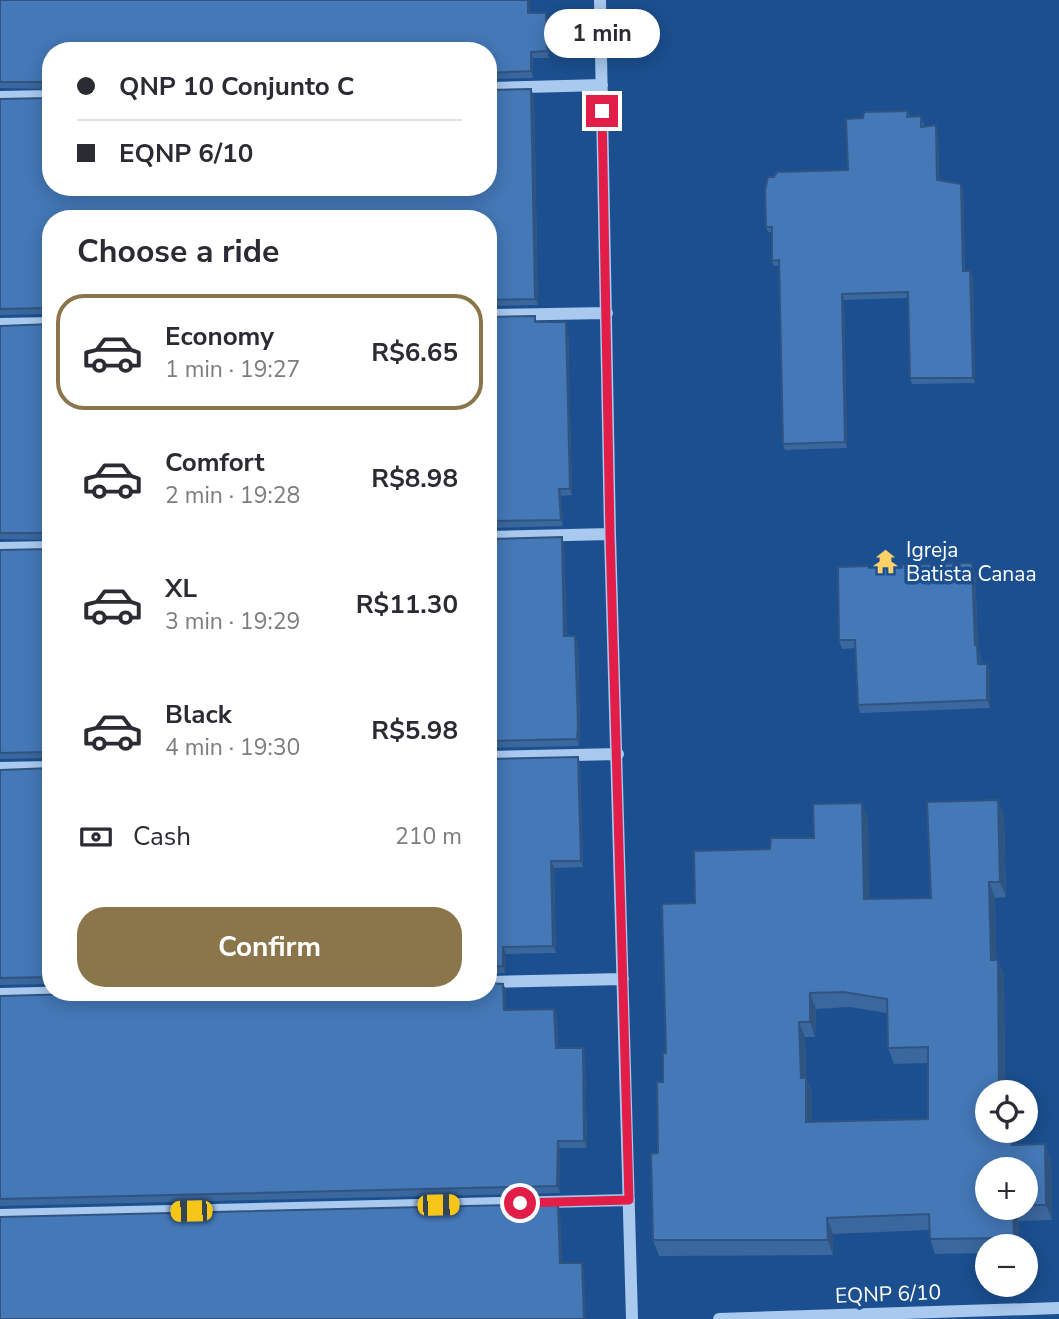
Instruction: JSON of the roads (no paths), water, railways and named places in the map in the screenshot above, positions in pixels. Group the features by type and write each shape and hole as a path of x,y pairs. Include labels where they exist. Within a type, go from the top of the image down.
{"street":[{"path":"600,0 610,534 632,1319"},
{"path":"497,88 602,86"},
{"path":"0,97 42,96"},
{"path":"497,315 607,313"},
{"path":"0,324 42,323"},
{"path":"497,537 610,534"},
{"path":"0,548 42,547"},
{"path":"497,757 618,754"},
{"path":"0,768 42,767"},
{"path":"497,982 624,979"},
{"path":"0,994 42,993"},
{"path":"0,1215 629,1200"},
{"name":"EQNP 6/10","path":"719,1319 1059,1308"}],"place":[{"name":"Igreja Batista Canaa","path":"886,562"}]}
